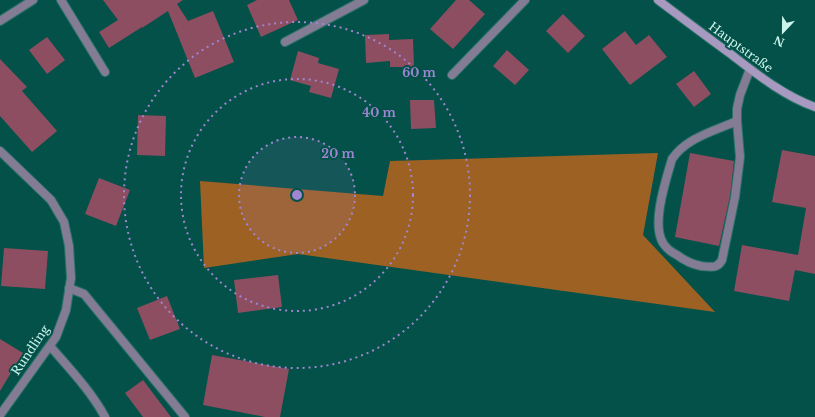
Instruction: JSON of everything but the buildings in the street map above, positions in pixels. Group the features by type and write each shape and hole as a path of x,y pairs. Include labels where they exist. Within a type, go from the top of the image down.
{"main road":[{"name":"Hauptstraße","path":"658,0 781,91 815,107"}],"street":[{"path":"0,21 33,0"},
{"path":"61,0 105,72"},
{"path":"285,42 364,0"},
{"path":"452,75 525,0"},
{"path":"737,120 686,143 672,159 658,212 658,226 662,242 669,250 690,264 714,267 720,264 722,260 735,197 740,157 737,109 740,95 750,69"},
{"name":"Rundling","path":"0,151 51,200 64,222 69,246 71,278 66,310 56,337 0,415"},
{"path":"69,288 84,294 185,417"},
{"path":"50,346 71,370 105,417"}],"shaded area":[{"path":"658,153 643,235 715,312 298,254 204,268 200,181 383,196 390,161"}]}
